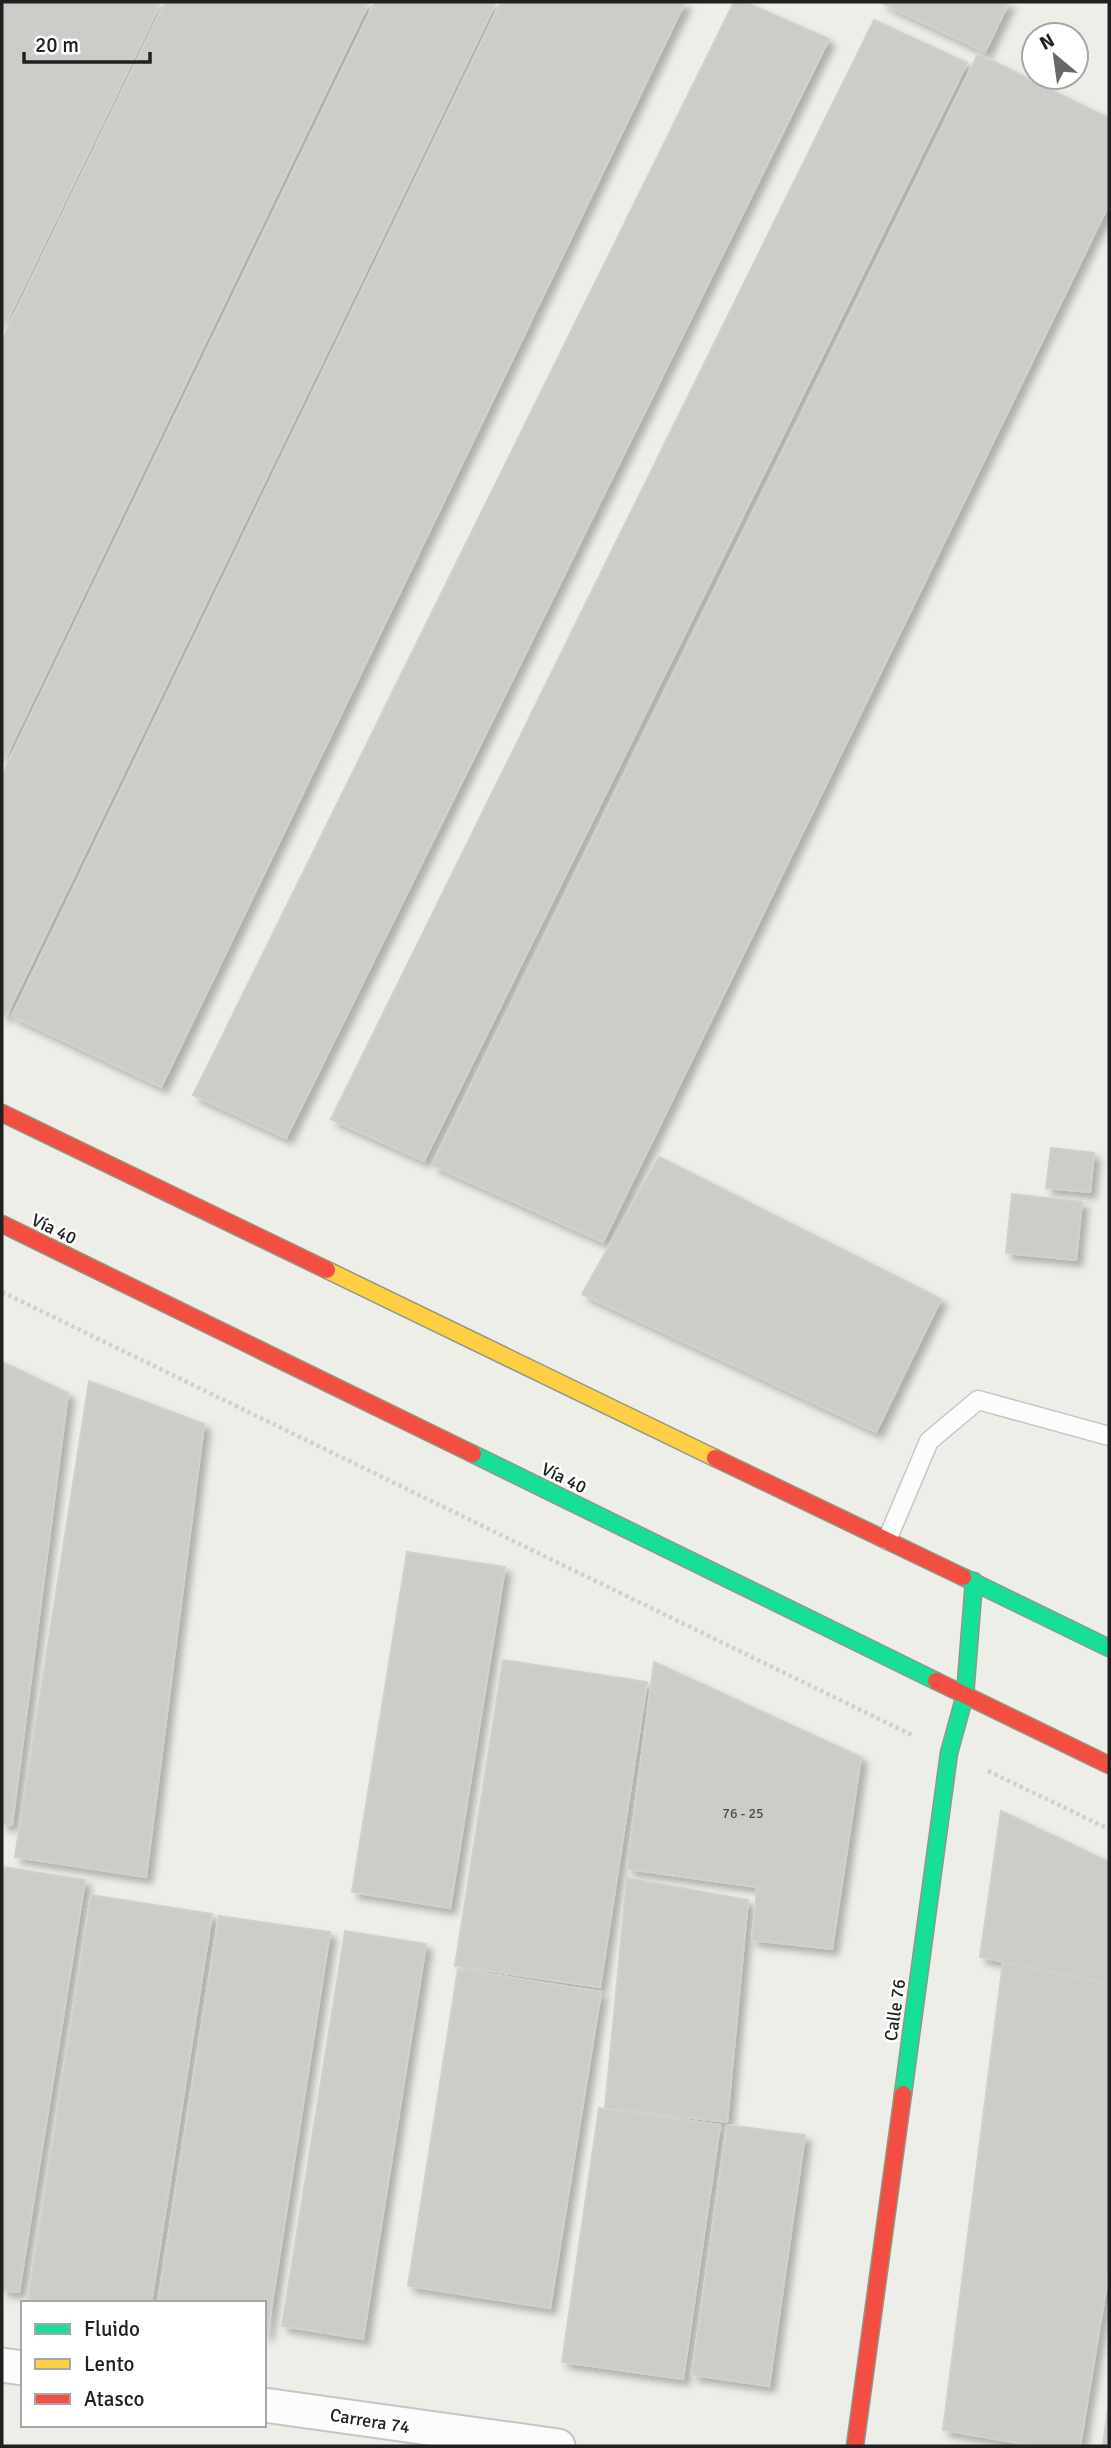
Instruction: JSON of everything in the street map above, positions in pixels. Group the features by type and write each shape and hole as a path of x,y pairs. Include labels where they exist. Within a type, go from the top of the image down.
{"main road":[{"path":"2,1113 1109,1647"},
{"name":"Vía 40","path":"2,1224 1109,1765"},
{"name":"Calle 76","path":"855,2446 949,1753 965,1695 974,1581"}],"street":[{"path":"2,2365 21,2368"},
{"name":"Carrera 74","path":"266,2405 426,2438 558,2446"}],"lane":[{"path":"887,1540 929,1441 978,1400 1109,1432"}],"path":[{"path":"2,1292 1109,1829"}],"building":[{"path":"2,2 161,2 2,331"},
{"path":"165,2 369,2 2,764 2,340"},
{"path":"375,2 496,2 6,1016 2,1014 2,775"},
{"path":"501,2 685,2 161,1087 12,1016"},
{"path":"734,2 745,2 829,39 286,1138 193,1095"},
{"path":"880,2 1009,2 985,52"},
{"path":"874,20 967,63 424,1161 331,1119"},
{"path":"978,54 1020,75 1020,91 1054,91 1109,118 1109,204 603,1242 432,1165"},
{"path":"1051,1148 1094,1153 1090,1192 1046,1188"},
{"path":"659,1157 941,1299 876,1432 582,1294"},
{"path":"1012,1194 1082,1202 1076,1260 1006,1253"},
{"path":"2,1362 68,1393 12,1825 2,1824"},
{"path":"89,1381 204,1424 146,1877 15,1857"},
{"path":"407,1552 505,1567 450,1908 352,1892"},
{"path":"503,1660 647,1682 600,1987 455,1966"},
{"path":"654,1662 861,1757 832,1949 752,1940 757,1887 627,1869"},
{"path":"1001,1811 1109,1862 1109,1984 980,1957"},
{"path":"2,1867 85,1880 19,2292 2,2290"},
{"path":"627,1878 748,1900 727,2122 605,2108"},
{"path":"91,1895 212,1914 151,2301 28,2299"},
{"path":"219,1916 330,1932 267,2335 266,2301 158,2301"},
{"path":"345,1931 426,1944 363,2339 282,2326"},
{"path":"1003,1962 1109,1984 1109,2271 1080,2446 1036,2446 943,2430"},
{"path":"458,1969 601,1992 550,2308 408,2286"},
{"path":"599,2108 720,2125 683,2379 562,2362"},
{"path":"727,2125 805,2135 769,2386 692,2375"},
{"path":"1109,2402 1109,2446 1103,2446"}],"traffic: fast":[{"path":"473,1454 936,1681"},
{"path":"963,1577 1109,1648"},
{"path":"903,2094 949,1753 965,1695 974,1581"}],"traffic: slow":[{"path":"327,1270 715,1458"}],"traffic: jam":[{"path":"2,1113 327,1270"},
{"path":"2,1224 473,1454"},
{"path":"715,1458 963,1577"},
{"path":"936,1681 1109,1765"},
{"path":"855,2446 903,2094"}]}
